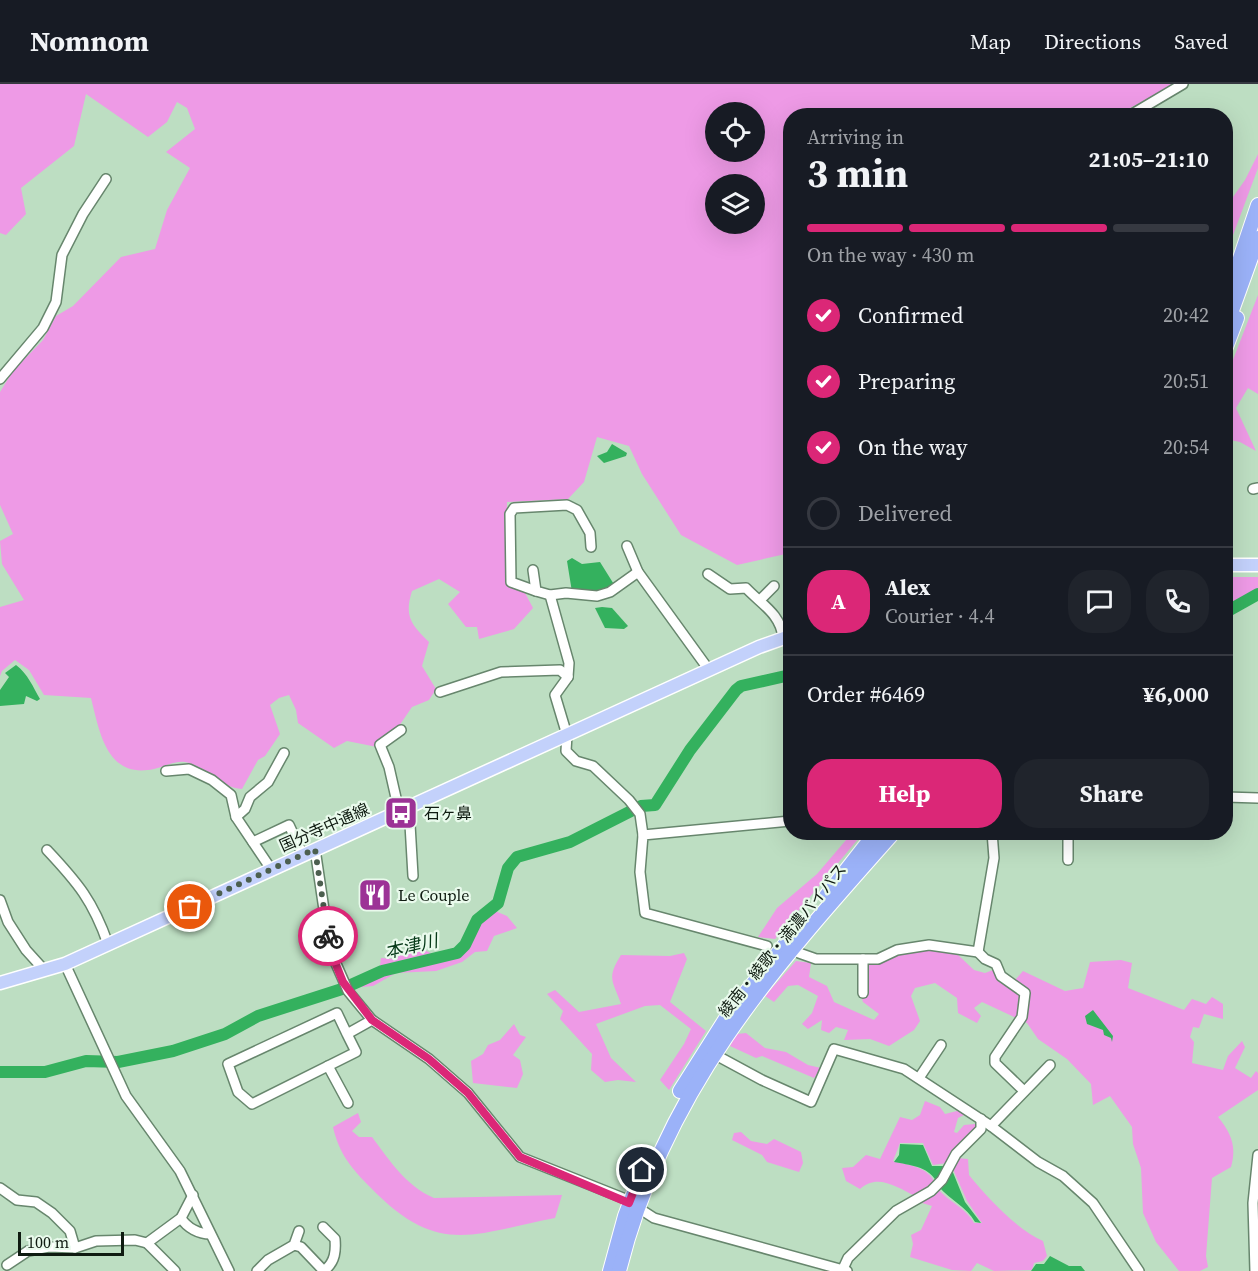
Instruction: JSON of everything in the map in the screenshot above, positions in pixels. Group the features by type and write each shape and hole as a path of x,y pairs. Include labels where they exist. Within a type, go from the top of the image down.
{"highway":[{"path":"1233,262 1258,196"},
{"path":"1233,279 1258,205"},
{"path":"1233,307 1258,237"},
{"path":"1233,328 1258,260"},
{"path":"829,899 870,840"},
{"name":"綾南・綾歌・満濃バイパス","path":"610,1271 634,1206 709,1051 875,840"},
{"name":"綾南・綾歌・満濃バイパス","path":"829,899 886,840"},
{"path":"829,899 893,840"},
{"name":"綾南・綾歌・満濃バイパス","path":"619,1271 634,1206"}],"main road":[{"path":"1233,565 1258,565"},
{"name":"国分寺中通線","path":"0,983 65,964 709,670 783,639"}],"street":[{"path":"1142,108 1183,84"},
{"path":"0,379 43,328 56,302 62,255 83,213 106,179"},
{"path":"591,547 590,533 577,510 567,505 514,508 510,513 511,582 550,596 566,593 597,596 610,592 638,572"},
{"path":"627,546 638,572 709,670"},
{"path":"533,570 536,591"},
{"path":"708,574 730,589 746,588 775,615 783,630"},
{"path":"760,600 774,586"},
{"path":"550,596 569,663 568,677 555,695 567,735 566,751 576,761 593,766 640,814 643,835 640,872 645,913 767,946"},
{"path":"440,692 501,672 560,670 568,677"},
{"path":"401,730 380,745 404,809 413,876"},
{"path":"236,817 250,798 268,782 284,753"},
{"path":"166,771 189,769 212,780 231,795 236,817 271,869"},
{"path":"1233,797 1258,798"},
{"path":"643,835 783,822"},
{"path":"252,842 288,825 303,855"},
{"path":"978,952 994,858 993,840"},
{"path":"1068,840 1068,860"},
{"path":"315,849 330,950 346,987 372,1020 429,1059 468,1093 520,1157 634,1206 654,1218 825,1269 847,1271"},
{"path":"47,850 79,883 97,914 108,944"},
{"path":"0,900 14,932 45,971"},
{"path":"799,953 816,959 879,959 897,950 928,945 978,952 985,959 996,964 1001,976 1025,993 1022,1017 995,1057 995,1063 1024,1091"},
{"path":"863,959 863,993"},
{"path":"65,964 126,1096 158,1137 193,1195 229,1271"},
{"path":"337,1012 347,1034 356,1052 252,1104 238,1092 228,1064 337,1012"},
{"path":"347,1034 372,1020"},
{"path":"919,1078 940,1045"},
{"path":"709,1051 762,1080 811,1102 834,1049 904,1070 981,1119 1080,1190 1093,1203 1139,1271"},
{"path":"991,1126 1050,1065"},
{"path":"328,1066 348,1102"},
{"path":"842,1271 848,1258 896,1212 931,1191 942,1180 956,1154 981,1129 981,1119"},
{"path":"1255,1271 1253,1203 1258,1155"},
{"path":"0,1188 17,1200 36,1202 52,1213 70,1231 75,1248"},
{"path":"147,1243 181,1218 193,1195"},
{"path":"181,1218 185,1225 203,1234 210,1234"},
{"path":"294,1245 301,1246 322,1270 326,1269 331,1264 336,1251 335,1239 323,1227"},
{"path":"257,1271 294,1245 299,1231"},
{"path":"7,1265 28,1251 49,1247 75,1248 96,1241 135,1240 147,1243 175,1271"}],"shaded area":[{"path":"0,84 1175,84 1130,108 783,108 783,555 737,565 681,535 642,474 629,446 597,437 584,482 568,499 507,502 506,582 524,591 533,608 514,629 479,639 477,627 466,627 448,604 460,592 439,579 412,591 409,607 411,620 429,642 422,666 436,689 429,700 412,707 399,726 377,747 347,741 334,748 298,723 296,710 289,695 279,698 270,705 280,734 265,756 258,760 242,789 227,785 193,764 185,762 154,769 138,770 126,767 108,751 102,739 91,698 44,695 29,670 15,660 2,671 0,676 0,607 24,600 2,564 0,541 13,534 0,505 0,392 13,371 43,340 56,316 73,306 121,257 155,249 167,210 190,168 166,152 195,129 187,108 177,102 167,122 148,137 86,94 74,146 21,188 26,214 6,235 0,233"},
{"path":"1258,154 1258,168 1233,235 1233,197 1245,180"},
{"path":"1258,295 1258,394 1248,388 1236,408 1256,451 1233,440 1233,360"},
{"path":"612,444 627,453 626,456 604,463 597,456 607,452"},
{"path":"572,558 582,564 600,562 615,586 601,592 572,592 567,561"},
{"path":"1233,577 1258,577 1258,588 1233,603"},
{"path":"595,608 612,608 628,626 624,629 605,628"},
{"path":"16,665 27,677 40,699 37,701 26,696 24,704 0,706 0,690 9,677 5,673"},
{"path":"846,840 857,840 775,939 758,937 777,908 817,874"},
{"path":"495,911 507,916 517,928 494,936 487,951 475,952 462,962 436,971 396,973 373,986 362,987 362,980 379,974 381,958 394,959 417,946 444,960 453,956 466,945 480,924"},
{"path":"927,948 957,954 974,970 985,973 993,970 1005,982 1016,979 1023,971 1065,991 1083,988 1090,962 1121,960 1132,963 1128,988 1184,1010 1192,999 1206,1004 1212,997 1223,1004 1223,1019 1204,1014 1199,1028 1193,1027 1190,1037 1194,1042 1192,1063 1223,1070 1228,1056 1242,1041 1245,1047 1235,1068 1251,1078 1256,1071 1258,1090 1218,1117 1232,1140 1233,1159 1231,1167 1212,1178 1206,1256 1208,1267 1200,1271 1179,1271 1156,1242 1143,1213 1141,1168 1133,1144 1132,1127 1110,1096 1093,1105 1091,1084 1067,1059 1038,1039 1027,1023 982,1002 974,1008 981,1016 977,1023 958,1013 957,998 935,983 915,988 911,996 920,1021 914,1030 889,1046 870,1039 844,1040 848,1030 836,1027 829,1033 821,1030 822,1020 808,1029 802,1024 812,1013 818,996 798,985 788,986 774,1002 765,996 796,961 811,963 809,977 827,986 834,1002 874,1020 879,1014 863,1002 857,983 859,964 877,962"},
{"path":"684,953 687,959 670,1002 706,1031 669,1090 660,1080 684,1044 691,1029 660,1005 645,1006 596,1024 611,1058 636,1082 618,1080 605,1082 591,1070 592,1054 560,1019 563,1011 547,994 555,990 579,1012 621,1004 612,975 621,955 670,956"},
{"path":"1093,1010 1113,1036 1112,1042 1111,1038 1104,1035 1103,1030 1087,1024 1085,1016"},
{"path":"514,1024 520,1035 526,1037 513,1055 520,1060 523,1074 517,1088 473,1083 471,1061 483,1054 488,1045 500,1040"},
{"path":"746,1033 765,1048 786,1052 808,1065 821,1068 814,1078 762,1056 756,1058 730,1046 737,1034"},
{"path":"925,1101 940,1107 945,1114 961,1110 964,1115 958,1118 954,1132 957,1133 964,1125 975,1124 977,1132 947,1163 933,1165 923,1143 900,1143 893,1161 923,1170 935,1183 915,1196 887,1183 873,1182 860,1189 846,1181 842,1168 853,1167 866,1155 880,1159 900,1117 912,1120 920,1115"},
{"path":"358,1113 361,1122 352,1131 359,1137 372,1137 399,1172 424,1193 434,1198 562,1195 555,1218 478,1234 457,1235 437,1232 416,1224 395,1210 371,1188 343,1153 333,1127"},
{"path":"741,1132 751,1141 767,1144 774,1139 801,1152 803,1163 799,1172 767,1162 762,1155 732,1140 734,1133"},
{"path":"900,1144 923,1145 932,1166 946,1166 936,1181 923,1169 894,1162 899,1155"},
{"path":"957,1158 968,1159 969,1175 984,1193 1023,1229 1043,1241 1047,1256 1043,1261 1034,1263 1032,1270 994,1271 977,1263 971,1271 952,1270 910,1257 913,1244 911,1235 921,1230 932,1206 919,1202 938,1189 967,1213 974,1223 982,1223 967,1201 952,1167"},
{"path":"952,1170 965,1202 981,1223 975,1222 968,1212 939,1187"},
{"path":"1050,1256 1069,1266 1081,1266 1085,1271 1031,1271 1036,1264 1044,1264"}],"waterway":[{"name":"本津川","path":"1233,608 1258,594"},
{"name":"本津川","path":"0,1072 45,1072 86,1061 118,1062 173,1051 225,1034 258,1016 342,989 382,971 457,953 465,945 477,920 498,903 508,868 517,857 570,842 641,806 655,805 690,750 736,690 741,686 783,677"}],"way so far":[{"path":"190,907 315,849 328,936"}],"place":[{"name":"石ヶ鼻","path":"401,813"},
{"name":"Le Couple","path":"375,895"}],"route":[{"path":"328,936 336,969 348,991 372,1020 429,1059 468,1093 498,1128 514,1152 525,1161 623,1198 629,1203 642,1170"}]}
